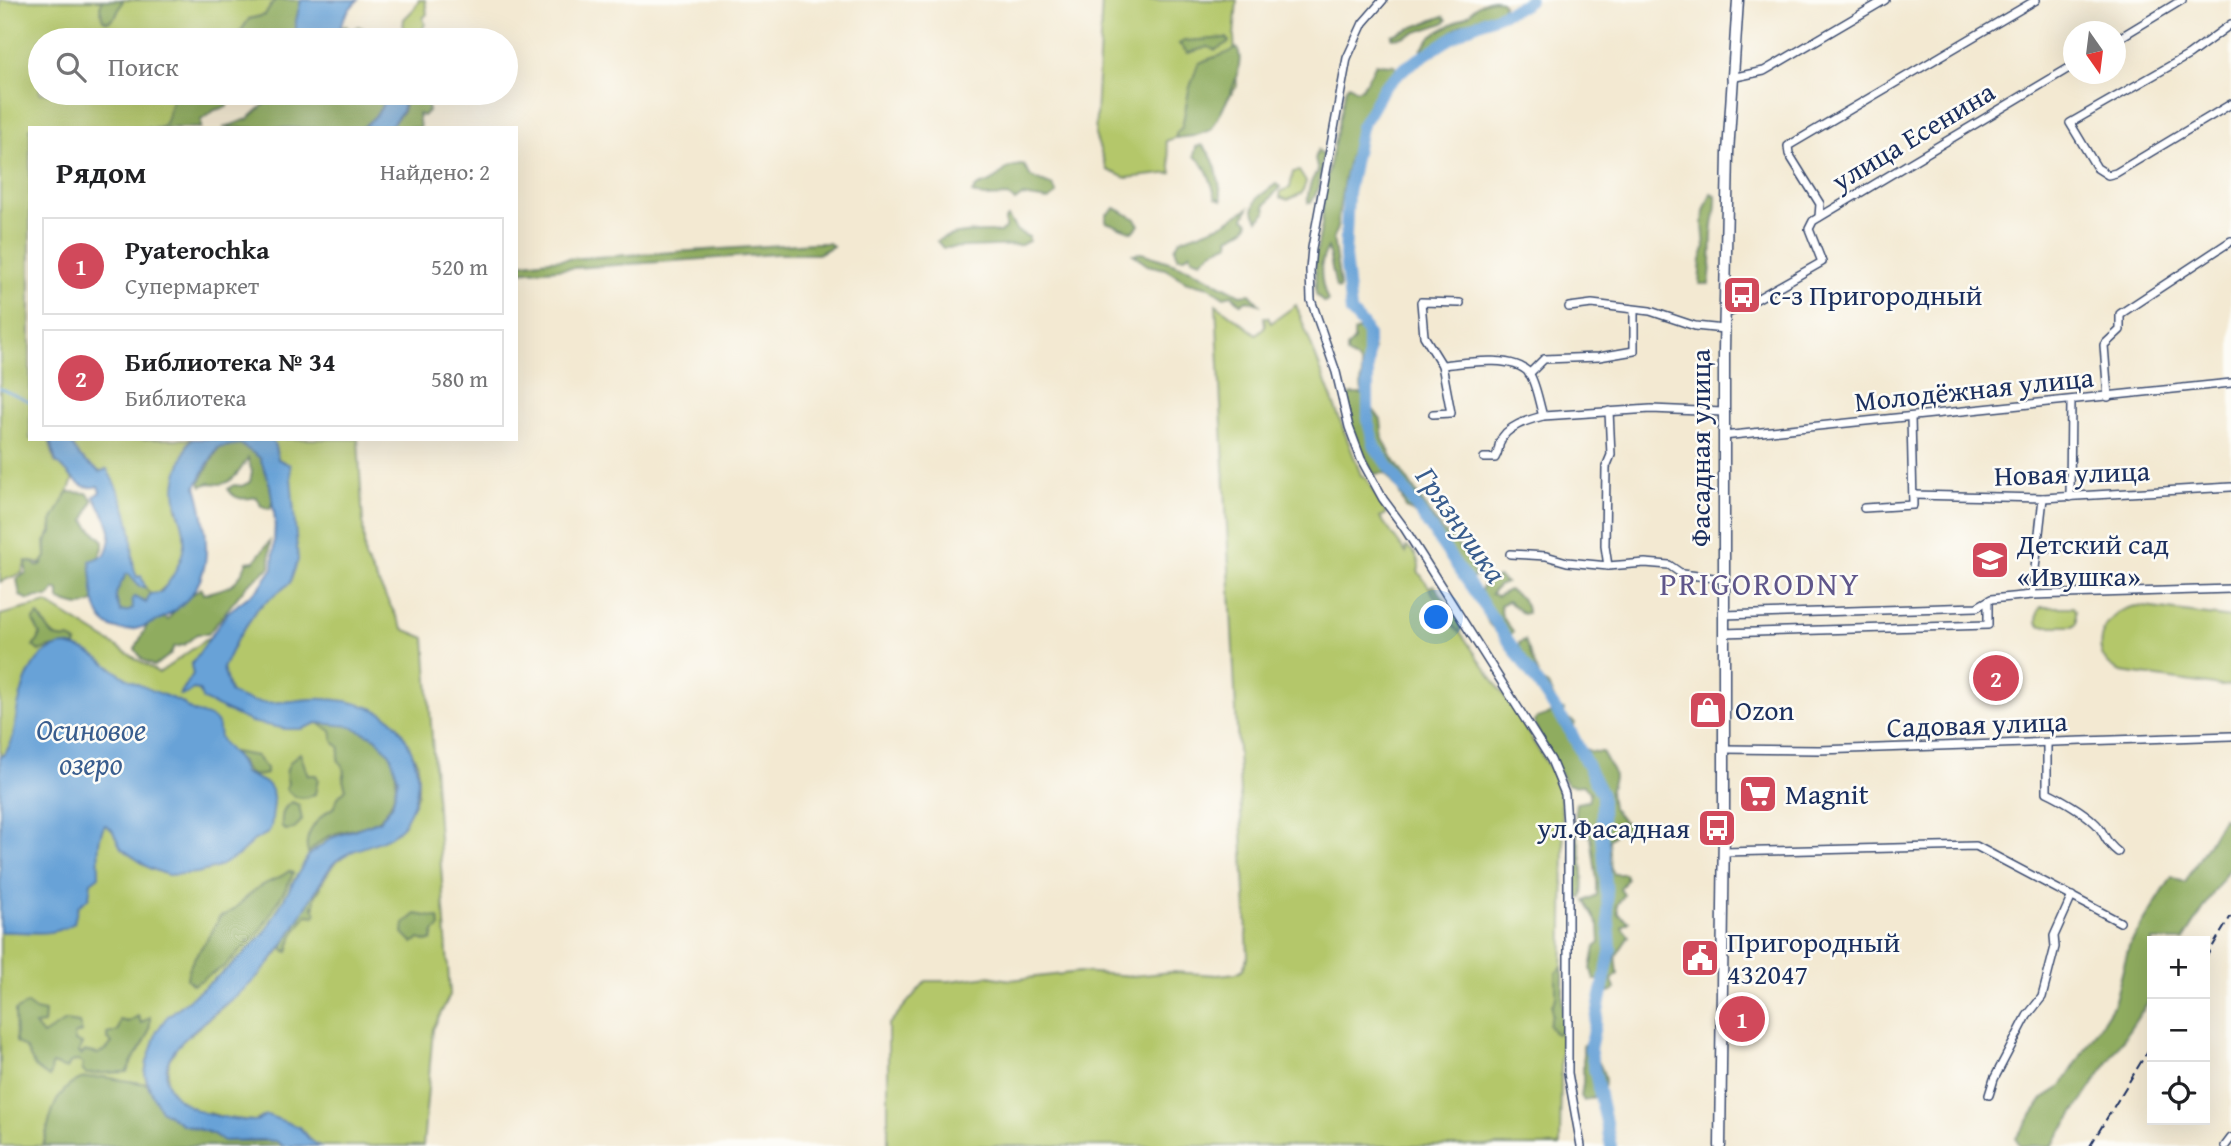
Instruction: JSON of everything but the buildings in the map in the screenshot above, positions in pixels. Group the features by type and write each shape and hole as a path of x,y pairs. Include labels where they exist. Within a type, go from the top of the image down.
{"main road":[{"name":"Фасадная улица","path":"1720,1146 1724,749 1722,437 1731,78 1738,2"}],"street":[{"path":"1383,0 1363,23 1347,58 1312,248 1311,300 1336,372 1349,427 1361,459 1383,499 1440,584 1560,780 1568,837 1568,1073 1581,1146"},
{"path":"1731,78 1758,74 1885,0"},
{"path":"1819,217 1820,204 1789,154 1787,146 2036,0"},
{"path":"2126,34 2182,0"},
{"path":"2231,24 2189,55 2070,123 2097,168 2108,175 2116,173 2231,104"},
{"name":"улица Есенина","path":"1724,314 1739,309 1822,262 1809,229 1813,221 2063,72"},
{"path":"2108,397 2104,345 2120,330 2120,314 2231,241"},
{"path":"1433,414 1451,413 1442,365 1424,336 1421,302 1460,303"},
{"path":"1569,307 1592,304 1654,312 1695,326 1724,329"},
{"path":"1529,374 1544,359 1598,357 1634,351 1634,310"},
{"path":"1442,365 1493,360 1521,367 1529,374 1543,416"},
{"name":"Молодёжная улица","path":"1722,437 2231,383"},
{"path":"2070,497 2071,401"},
{"path":"1484,458 1494,458 1499,452 1500,441 1512,428 1543,416 1651,409 1723,412"},
{"path":"1608,566 1605,547 1606,467 1611,455 1609,411"},
{"path":"1864,508 1913,505 1911,417"},
{"name":"Новая улица","path":"1913,495 2043,498 2231,487"},
{"path":"2032,595 2043,498"},
{"path":"2038,548 2092,545"},
{"path":"1510,554 1546,556 1567,562 1608,566 1644,563 1669,565 1682,574 1722,579"},
{"path":"1723,615 1977,607 1988,601 2032,595 2231,589"},
{"path":"1723,633 1988,625 1988,601"},
{"name":"Садовая улица","path":"1724,749 1819,750 2231,736"},
{"path":"2047,743 2046,792 2062,799 2096,823 2105,841 2118,852"},
{"path":"1723,852 1976,846 2120,922"},
{"path":"1989,1095 1994,1079 2027,1016 2042,997 2052,965 2054,936 2072,896"},
{"path":"2225,1146 2231,1138"}],"green space":[{"path":"0,0 275,0 265,15 249,19 243,28 28,28 28,105 171,105 166,122 162,126 28,126 28,441 50,441 55,462 65,468 73,480 52,521 51,532 45,542 46,557 41,564 26,561 22,573 0,582"},
{"path":"102,0 123,0 116,16 108,22 103,20 100,7"},
{"path":"275,0 301,0 296,28 243,28 249,19 265,15"},
{"path":"419,0 425,0 427,14 423,18 423,28 403,28 404,19"},
{"path":"1102,0 1237,0 1234,37 1237,86 1210,125 1166,141 1172,173 1126,178 1107,170 1095,135"},
{"path":"1493,0 1504,4 1502,9 1461,25 1423,53 1421,50 1432,35 1470,14 1480,4"},
{"path":"1444,16 1447,20 1444,23 1392,38 1392,35"},
{"path":"1227,38 1229,42 1215,50 1208,47 1188,53 1179,44 1184,41"},
{"path":"1236,48 1240,58 1236,79 1211,130 1176,138 1176,133 1182,127 1189,90 1198,64"},
{"path":"1376,64 1395,65 1398,70 1377,94 1354,141 1333,238 1340,286 1339,289 1336,288 1328,248 1321,267 1328,301 1324,303 1316,295 1315,259 1322,224 1324,192 1346,88 1349,85 1357,90 1362,88"},
{"path":"171,105 228,105 201,120 201,126 162,126 166,122"},
{"path":"264,105 382,105 364,126 229,126 248,119"},
{"path":"405,105 428,105 429,110 423,116 418,114 420,126 389,126 403,112"},
{"path":"1202,145 1214,163 1222,200 1216,198 1206,169 1194,156 1196,147"},
{"path":"1318,150 1323,155 1319,188 1311,203 1308,203 1310,186 1318,172 1315,159"},
{"path":"1024,165 1031,177 1053,186 1057,194 1048,200 1022,196 1015,201 1008,196 983,197 972,193 1008,168"},
{"path":"1299,171 1306,182 1302,193 1288,200 1280,197 1281,191 1290,188 1293,172"},
{"path":"1276,184 1280,187 1265,205 1266,212 1258,220 1253,210 1257,198"},
{"path":"1711,193 1716,195 1716,200 1710,278 1709,284 1699,284 1705,248 1704,211"},
{"path":"1115,208 1134,218 1139,225 1133,232 1106,222 1106,215"},
{"path":"1248,208 1244,218 1249,222 1246,228 1229,238 1230,243 1214,250 1201,261 1192,258 1190,252 1185,257 1178,257 1175,248 1180,240 1223,224"},
{"path":"1008,217 1017,231 1029,237 1029,241 1021,245 943,248 937,241 959,234 1000,232 1005,229 1005,219"},
{"path":"813,243 829,243 833,246 818,254 776,254 518,272 518,264"},
{"path":"1142,253 1193,270 1240,295 1250,294 1259,304 1247,300 1241,304 1232,295 1224,297 1209,287 1187,282 1165,269 1147,265 1133,254"},
{"path":"1216,304 1256,334 1265,327 1264,317 1268,317 1271,323 1296,305 1361,475 1366,478 1386,513 1380,517 1406,553 1406,547 1414,554 1419,565 1418,571 1514,710 1555,777 1561,802 1564,847 1560,1146 888,1146 888,1025 926,981 988,976 1010,980 1080,972 1133,976 1171,972 1218,975 1236,973 1243,969 1248,955"},
{"path":"1367,329 1374,349 1368,359 1373,379 1368,390 1362,391 1362,367 1347,354 1347,348 1354,340 1354,332"},
{"path":"1353,394 1366,396 1381,420 1383,439 1392,457 1442,531 1467,558 1475,577 1469,579 1450,563 1421,521 1406,508 1398,489 1385,473 1374,474 1350,424 1345,401"},
{"path":"71,441 190,441 176,506 184,527 184,550 172,580 147,603 132,565 132,535 106,469 100,472 82,458"},
{"path":"272,441 358,441 365,558 403,629 425,638 450,995 433,1029 423,1146 320,1146 310,1140 299,1127 267,1115 255,1121 202,1113 184,1104 170,1092 167,1082 169,1060 178,1045 252,982 278,953 333,865 347,853 390,836 403,826 418,794 418,764 398,726 315,699 264,704 241,700 230,692 223,668 236,641 258,608 290,583 278,459"},
{"path":"242,442 262,458 273,498 270,509 261,506 257,497 244,499 228,489 250,482 252,472 248,458 229,481 202,486 200,482 217,451 224,445"},
{"path":"68,492 87,493 93,500 85,520 103,540 103,548 95,566 102,597 90,604 77,606 59,600 59,591 55,589 49,597 29,600 20,596 17,579 26,573 26,562 41,565 46,557 46,542 52,532 52,521"},
{"path":"270,541 270,567 247,585 208,634 197,634 184,645 174,647 170,655 154,666 142,659 135,649 151,618 160,615 168,620 179,604 201,588 203,594 231,585 247,562 254,561"},
{"path":"126,574 129,574 139,587 145,587 150,594 147,603 135,598 134,608 121,612 116,595"},
{"path":"1498,577 1506,583 1498,586 1491,594 1497,596 1509,590 1522,599 1527,609 1527,613 1523,614 1508,601 1500,605 1502,617 1513,631 1504,639 1489,624 1477,598 1484,584"},
{"path":"1434,585 1458,619 1461,630 1459,632 1433,594 1430,587"},
{"path":"47,603 159,673 212,635 191,665 193,674 180,694 193,689 199,690 302,729 317,723 350,726 390,754 398,778 392,806 379,821 331,838 264,934 232,965 167,1017 161,1025 147,1062 147,1084 128,1081 50,1118 43,1146 0,1146 0,615"},
{"path":"2136,606 2231,618 2231,685 2121,672 2110,665 2103,657 2100,647 2106,626 2113,617"},
{"path":"2041,607 2073,607 2076,611 2076,623 2073,626 2040,626 2037,622"},
{"path":"38,615 53,635 69,638 77,643 74,650 50,647 39,651 33,646 40,634 33,621"},
{"path":"1525,640 1541,681 1548,685 1559,709 1564,710 1564,716 1575,723 1572,731 1577,741 1587,750 1602,752 1613,771 1610,792 1612,808 1629,827 1624,833 1616,833 1609,840 1611,869 1614,874 1625,874 1627,879 1620,889 1624,895 1617,905 1618,914 1629,922 1622,927 1629,936 1616,956 1618,974 1612,980 1615,989 1609,992 1602,980 1594,980 1591,969 1595,947 1600,943 1599,926 1585,901 1597,895 1597,881 1591,836 1579,833 1575,810 1576,803 1588,801 1590,792 1584,785 1567,784 1536,727 1534,722 1537,718 1552,713 1521,666 1522,651 1518,649 1519,643"},
{"path":"322,720 359,726 378,735 391,754 396,776 395,788 387,810 375,822 329,836 308,853 307,839 313,826 335,807 336,799 346,789 343,780 345,771 338,759 340,748 333,741 331,731 321,725"},
{"path":"233,752 256,756 266,768 266,774 250,774 241,761 235,759"},
{"path":"300,753 308,775 316,775 318,779 315,794 303,798 292,795 286,789 288,766"},
{"path":"292,802 299,805 302,820 294,829 285,830 282,827 283,813"},
{"path":"2223,818 2231,822 2231,865 2186,936 2147,936 2147,1004 2052,1146 2020,1146 2016,1138 2044,1098 2061,1087 2114,1004 2129,946 2172,877 2185,883"},
{"path":"1576,834 1582,866 1582,898 1579,898 1573,875 1572,857"},
{"path":"289,871 293,873 290,881 261,930 225,966 193,985 187,979 192,962 212,933 219,917 234,909 259,887"},
{"path":"317,884 321,887 315,897 315,906 312,905 315,916 307,915 293,935 288,952 281,943"},
{"path":"416,914 439,918 440,927 434,932 432,940 428,942 419,939 413,943 403,933 404,924"},
{"path":"1561,968 1563,1028 1557,1034 1549,1024 1556,998 1556,973"},
{"path":"27,1004 35,1010 45,1012 44,1024 35,1025 43,1035 65,1021 79,1023 82,1032 74,1035 75,1041 82,1044 78,1053 81,1055 85,1051 98,1054 107,1049 112,1043 107,1039 107,1034 118,1031 120,1020 128,1022 138,1016 141,1023 150,1017 150,1026 145,1041 127,1072 86,1074 82,1070 83,1064 78,1061 71,1062 67,1069 52,1064 49,1077 35,1067 26,1049 16,1042 15,1011"},
{"path":"1587,1043 1601,1068 1605,1082 1600,1093 1584,1101 1581,1096 1583,1046"},
{"path":"103,1077 147,1084 161,1110 182,1124 211,1133 224,1141 276,1141 283,1146 44,1146 58,1098 81,1079"}],"water":[{"path":"301,0 358,0 344,18 340,28 296,28"},
{"path":"382,105 403,105 391,126 364,126 374,117"},
{"path":"51,441 71,441 75,450 86,462 100,472 107,469 122,499 130,523 135,571 137,577 141,576 145,587 140,587 126,574 116,596 121,612 133,608 132,599 135,597 146,603 150,594 160,593 180,561 184,533 175,486 188,443 272,441 278,459 290,465 298,560 290,583 258,608 236,641 223,668 230,692 249,701 270,703 328,699 374,709 394,722 412,751 417,786 411,810 399,830 382,841 350,852 333,864 286,941 270,962 252,982 181,1042 168,1062 168,1086 176,1097 189,1106 201,1112 238,1120 255,1121 267,1115 299,1127 310,1140 320,1146 283,1146 276,1141 260,1140 224,1141 211,1133 182,1124 161,1110 153,1096 145,1075 147,1062 157,1031 167,1017 232,965 264,934 308,856 331,838 379,821 392,806 398,778 390,754 376,738 350,726 317,723 302,729 286,729 251,722 203,700 199,690 193,689 180,695 193,674 191,665 227,613 259,588 273,568 275,520 270,485 260,458 240,444 218,448 196,486 202,509 206,551 204,570 197,587 185,602 168,615 130,630 120,630 105,623 97,610 93,594 90,561 105,555 110,537 108,524 94,496 100,492 98,486 85,487 56,462"},
{"name":"Осиновое озеро","path":"66,645 92,654 128,679 216,721 222,742 239,762 244,773 268,784 272,790 274,803 271,827 268,833 253,841 239,855 216,868 197,873 168,875 149,868 121,848 112,830 105,825 99,843 99,876 91,882 89,898 78,906 74,923 56,931 0,932 0,757 12,741 18,706 33,666 46,652"}],"waterway":[{"name":"Грязнушка","path":"1530,0 1524,5 1467,28 1406,67 1384,87 1361,127 1348,193 1345,256 1351,312 1368,335 1368,422 1375,447 1571,732 1602,795 1602,835 1611,948 1590,1049 1611,1146"},
{"path":"0,388 28,401"}],"railway":[{"path":"2210,951 2231,916"},
{"path":"2090,1146 2147,1052"}],"place":[{"name":"с-з Пригородный","path":"1742,295"},
{"name":"Детский сад «Ивушка»","path":"1990,560"},
{"name":"Библиотека № 34","path":"1996,678"},
{"name":"Ozon","path":"1708,710"},
{"name":"Magnit","path":"1758,794"},
{"name":"ул.Фасадная","path":"1717,828"},
{"name":"Пригородный 432047","path":"1700,958"},
{"name":"Pyaterochka","path":"1742,1019"}],"district":[{"name":"PRIGORODNY","path":"1760,584"}]}
